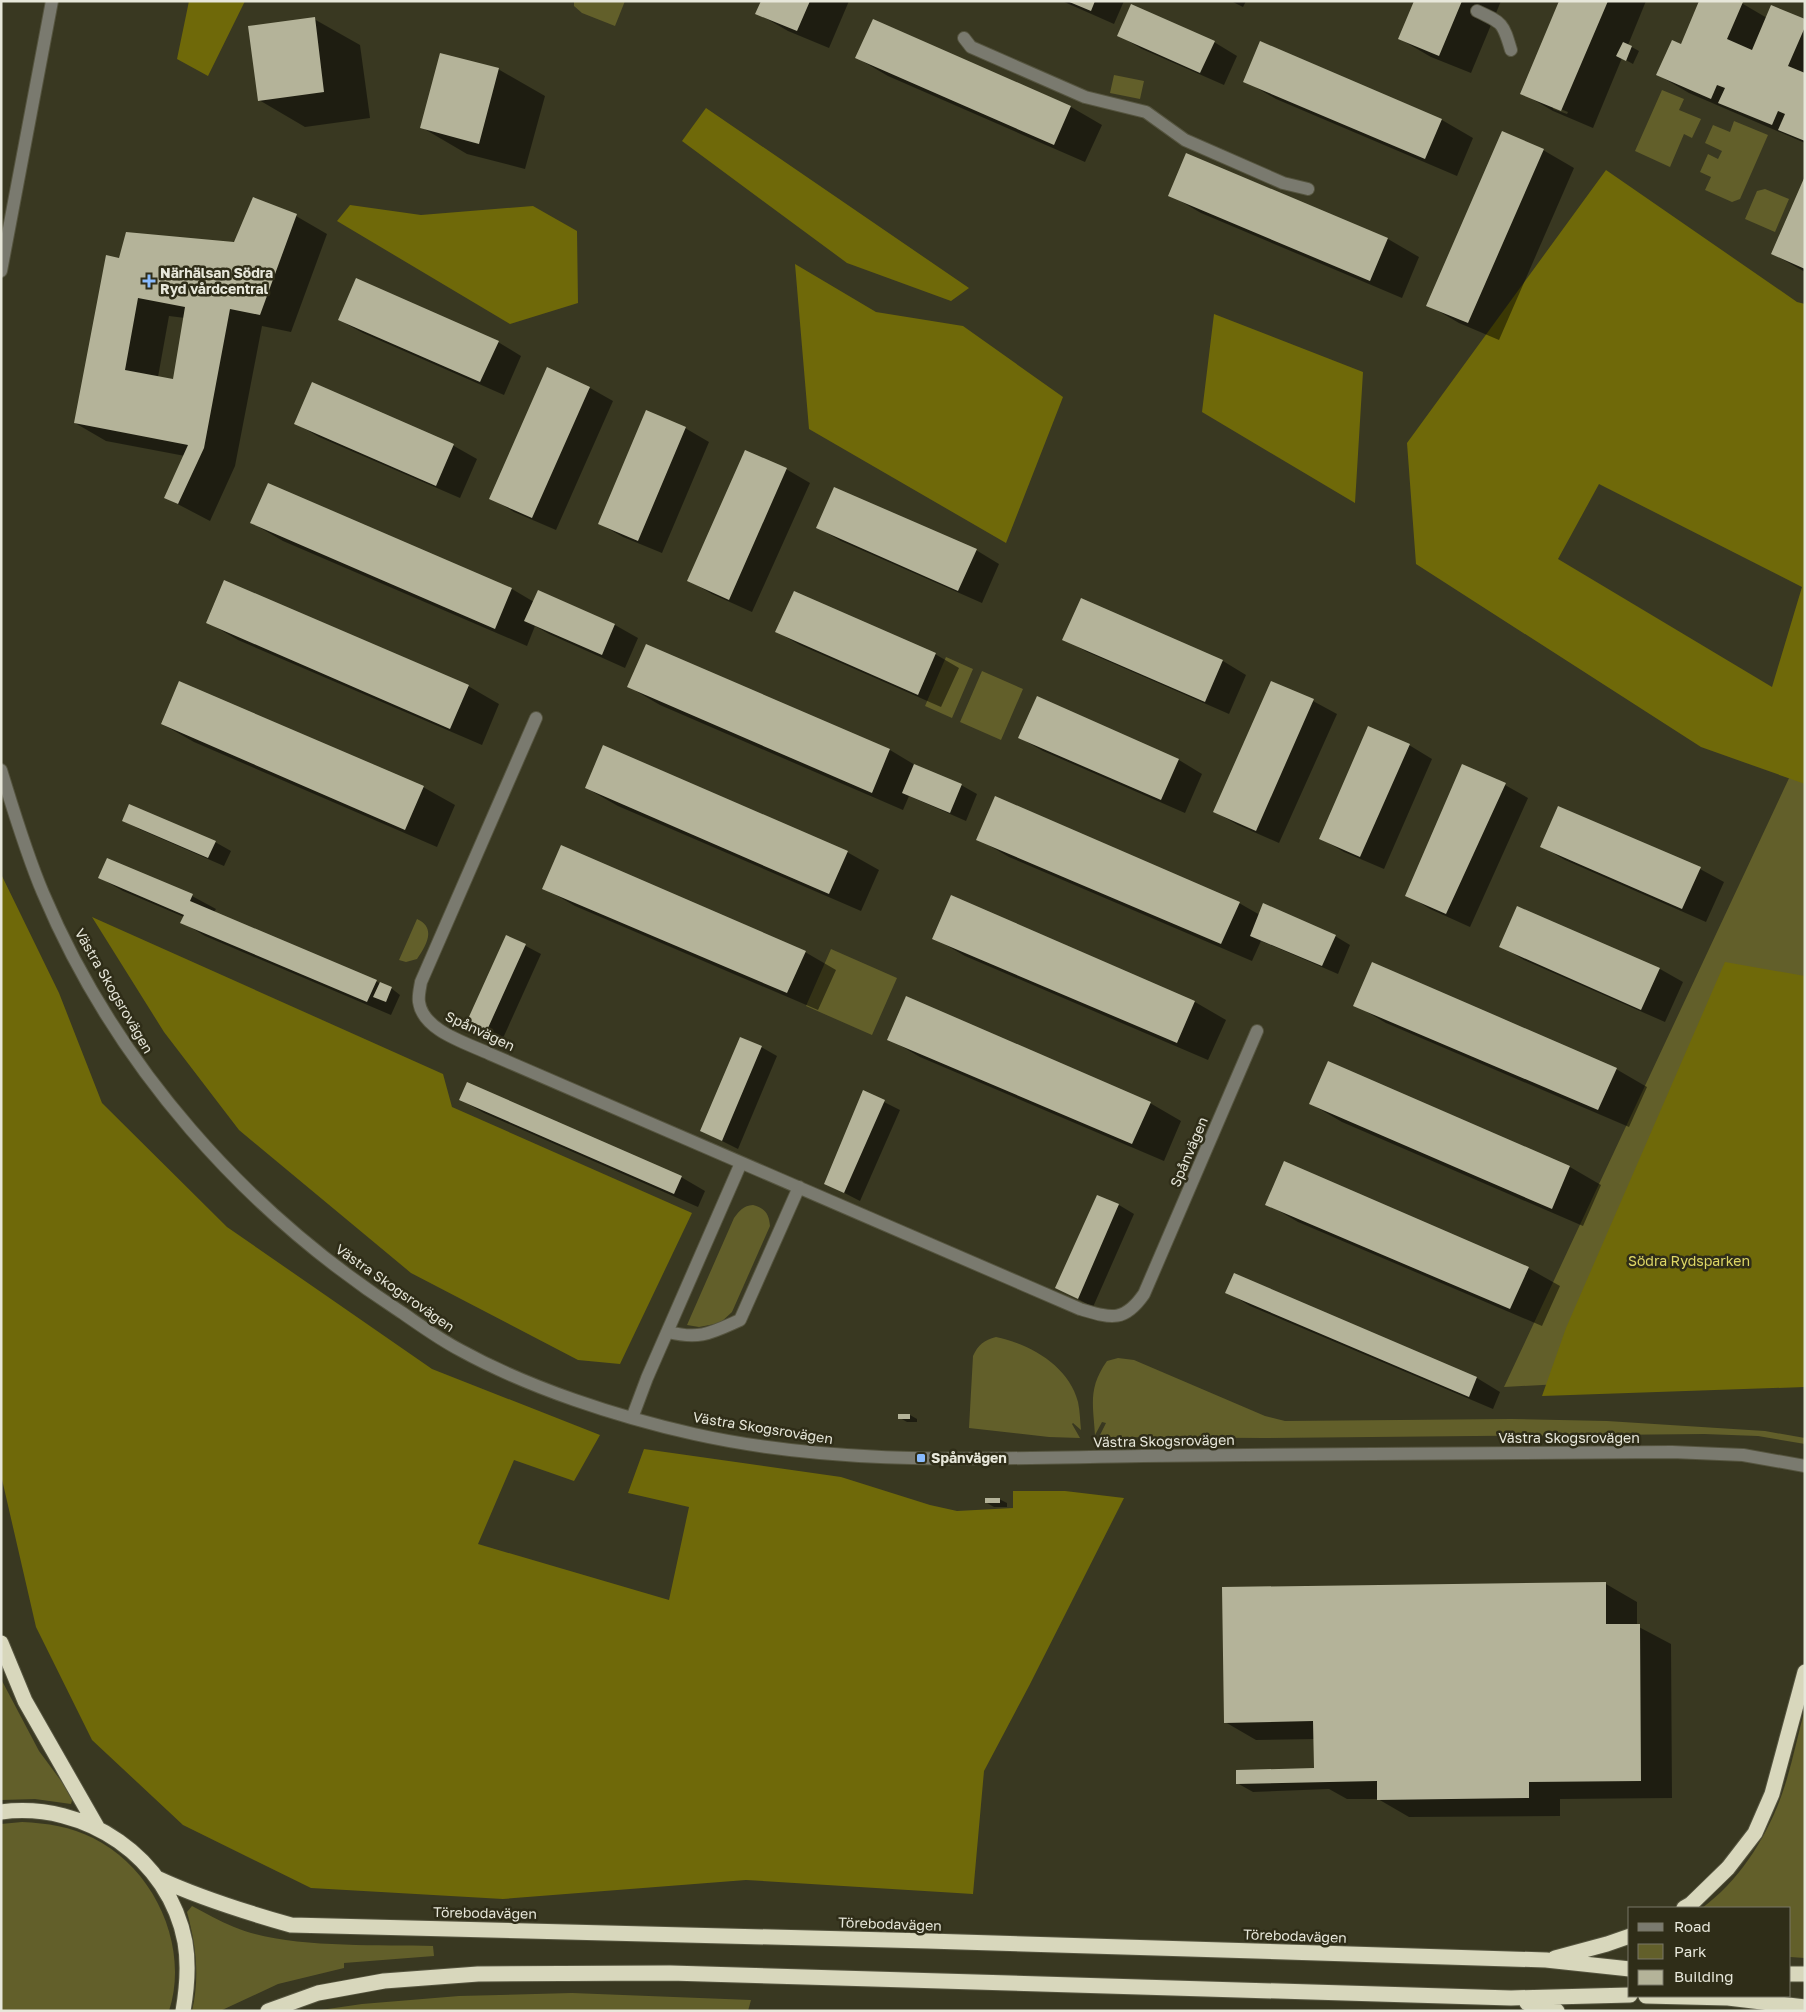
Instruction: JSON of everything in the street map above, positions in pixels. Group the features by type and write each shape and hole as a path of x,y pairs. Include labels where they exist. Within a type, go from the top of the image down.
{"highway":[{"path":"1,1643 25,1701 97,1827"},
{"path":"1686,1907 1692,1904 1728,1868 1754,1833 1772,1794 1805,1672"},
{"path":"1,1812 16,1810 44,1811 71,1817 97,1827 130,1849 157,1878 173,1905 185,1943 187,1974 183,2011"},
{"name":"Törebodavägen","path":"157,1878 188,1892 291,1925 909,1940 1546,1960 1628,1969"},
{"path":"1546,1960 1608,1944 1628,1937"},
{"path":"268,2011 318,1993 384,1981 487,1974 670,1973 1511,1998 1628,1995"},
{"path":"1791,1974 1805,1974"},
{"path":"1687,1997 1728,1998 1805,2008"},
{"path":"1511,1998 1557,2011"},
{"path":"1797,2011 1805,2008"}],"street":[{"path":"1,271 52,1"},
{"path":"1477,11 1499,21 1505,30 1511,50"},
{"path":"964,38 971,47 1085,97 1146,112 1185,140 1283,183 1308,189"},
{"name":"Spånvägen","path":"536,718 421,982 419,1002 425,1019 440,1030 490,1054 741,1163 1080,1309 1103,1316 1120,1316 1134,1309 1144,1294 1257,1031"},
{"name":"Västra Skogsrovägen","path":"1,770 20,834 45,897 80,968 119,1035 164,1099 220,1164 301,1240 373,1294 459,1350 539,1386 632,1418 697,1435 762,1446 840,1455 920,1458 1672,1452 1743,1455 1805,1466"},
{"path":"632,1418 647,1378 741,1163"},
{"path":"668,1332 685,1336 708,1334 740,1320 799,1187"}],"green space":[{"path":"189,1 245,1 208,76 177,59"},
{"path":"574,1 625,1 615,26 582,13 574,6"},
{"path":"1114,75 1144,81 1140,99 1110,93"},
{"path":"1662,90 1684,99 1679,110 1701,119 1692,138 1684,134 1670,167 1635,151"},
{"path":"706,108 969,288 951,301 847,263 682,141"},
{"path":"1734,121 1768,135 1740,199 1732,202 1705,190 1711,177 1700,172 1708,154 1718,159 1722,151 1705,143 1713,125 1730,132"},
{"path":"1606,170 1797,302 1805,304 1805,784 1701,747 1416,564 1407,443","holes":["1599,484 1802,587 1772,687 1558,559"]},
{"path":"1765,189 1789,199 1775,232 1745,219 1757,191"},
{"path":"350,205 421,215 533,206 577,231 578,303 510,324 337,221"},
{"path":"795,264 876,312 963,326 1063,397 1006,543 809,429"},
{"path":"1214,314 1363,372 1355,503 1202,412"},
{"path":"946,657 973,669 952,718 925,706"},
{"path":"982,671 1023,689 1001,740 960,722"},
{"name":"Södra Rydsparken","path":"1805,744 1805,1371 1504,1387"},
{"path":"1,874 59,993 102,1103 227,1227 432,1369 600,1435 574,1481 514,1460 478,1544 669,1600 689,1507 628,1493 644,1449 841,1477 930,1505 957,1511 1013,1508 1013,1491 1065,1491 1124,1498 984,1771 973,1894 746,1880 503,1899 311,1888 183,1825 92,1740 36,1627 1,1475"},
{"path":"92,917 443,1074 452,1107 692,1213 620,1364 578,1360 411,1273 239,1130 164,1032"},
{"path":"417,919 427,927 428,937 424,949 417,959 406,962 399,960"},
{"path":"831,949 897,978 872,1035 806,1006"},
{"name":"Södra Rydsparken","path":"1725,962 1805,976 1805,1387 1542,1396 1566,1328"},
{"path":"753,1205 766,1212 770,1226 732,1312 720,1323 699,1327 687,1325 734,1218 742,1209"},
{"path":"996,1337 1009,1340 1035,1351 1057,1367 1073,1389 1078,1402 1081,1430 1072,1424 1080,1438 1049,1437 969,1428 973,1356 982,1344"},
{"path":"1118,1358 1134,1360 1265,1416 1285,1421 1511,1419 1607,1421 1765,1431 1805,1438 1805,1444 1758,1436 1704,1434 1265,1438 1099,1437 1106,1423 1102,1422 1095,1435 1094,1388 1107,1361"},
{"path":"1,1679 39,1751 73,1797 71,1804 35,1799 1,1800"},
{"path":"1805,1709 1805,1958 1791,1957 1791,1907 1703,1907 1728,1885 1760,1842 1776,1810 1792,1762"},
{"path":"22,1822 59,1826 93,1838 115,1851 134,1869 162,1911 170,1936 175,1961 174,1986 169,2011 1,2011 1,1824"},
{"path":"192,1906 228,1925 255,1934 279,1939 331,1944 433,1946 434,1956 344,1963 344,1968 278,1984 220,2011 192,2011 196,1986 196,1961 187,1912"},
{"path":"572,1993 751,2000 748,2011 314,2011 362,2004 459,1996"}],"building":[{"path":"761,1 810,1 797,31 755,14"},
{"path":"1067,1 1095,1 1091,11"},
{"path":"1414,1 1462,1 1439,56 1398,39"},
{"path":"1559,1 1608,1 1561,111 1520,94"},
{"path":"1699,1 1743,2 1727,39 1752,50 1771,5 1805,19 1805,27 1788,66 1805,73 1805,141 1778,130 1785,114 1778,111 1772,125 1718,103 1725,88 1717,85 1711,99 1656,75 1672,40 1681,44"},
{"path":"1131,4 1215,41 1200,73 1117,36"},
{"path":"315,17 324,92 258,101 248,26"},
{"path":"873,19 1071,106 1054,145 855,58"},
{"path":"1260,41 1442,119 1425,159 1243,82"},
{"path":"1623,42 1632,46 1626,61 1616,56"},
{"path":"440,53 499,68 479,144 420,128"},
{"path":"1502,131 1544,149 1468,323 1426,306"},
{"path":"1186,153 1388,238 1370,281 1168,196"},
{"path":"1805,176 1805,269 1771,254"},
{"path":"253,197 297,214 260,315 230,309 204,448 178,504 164,498 188,445 74,423 106,255 119,258 126,232 234,242","holes":["138,298 185,307 173,379 125,370"]},
{"path":"356,278 499,341 480,382 338,320"},
{"path":"547,367 590,387 532,518 489,499"},
{"path":"312,382 454,444 436,486 294,424"},
{"path":"646,410 686,427 638,541 598,524"},
{"path":"745,450 787,468 729,600 687,581"},
{"path":"268,483 512,588 495,629 250,523"},
{"path":"834,487 977,549 958,591 816,528"},
{"path":"224,580 469,685 450,729 206,623"},
{"path":"538,590 615,624 602,655 524,621"},
{"path":"794,591 936,653 918,695 775,632"},
{"path":"1081,598 1223,660 1205,702 1062,640"},
{"path":"646,644 890,749 872,793 627,687"},
{"path":"179,681 424,786 405,830 161,724"},
{"path":"1271,681 1314,699 1256,831 1213,812"},
{"path":"1037,696 1179,759 1161,800 1018,738"},
{"path":"1368,726 1410,744 1360,857 1319,839"},
{"path":"603,745 848,851 829,894 585,788"},
{"path":"914,764 962,784 950,813 902,793"},
{"path":"1462,764 1506,783 1446,914 1405,896"},
{"path":"995,796 1240,902 1221,944 976,840"},
{"path":"129,804 216,841 208,858 122,821"},
{"path":"1558,806 1701,867 1682,909 1540,847"},
{"path":"561,845 806,951 787,993 542,889"},
{"path":"107,858 193,894 190,901 377,980 367,1002 180,923 184,915 98,878"},
{"path":"951,895 1195,1001 1177,1043 932,939"},
{"path":"1263,903 1336,935 1322,966 1250,936"},
{"path":"1517,906 1660,968 1641,1010 1499,947"},
{"path":"506,935 526,944 483,1039 463,1030"},
{"path":"1372,962 1617,1068 1598,1110 1353,1006"},
{"path":"380,982 392,987 386,1002 373,997"},
{"path":"906,996 1151,1102 1132,1144 887,1040"},
{"path":"740,1037 762,1046 722,1141 700,1131"},
{"path":"1328,1061 1570,1166 1552,1209 1309,1104"},
{"path":"467,1082 682,1176 674,1194 459,1100"},
{"path":"863,1090 885,1100 844,1193 824,1184"},
{"path":"1284,1161 1529,1267 1510,1309 1265,1205"},
{"path":"1097,1195 1119,1204 1078,1299 1055,1288"},
{"path":"1234,1273 1477,1377 1469,1397 1225,1293"},
{"path":"898,1414 910,1414 910,1419 898,1419"},
{"path":"985,1498 1000,1498 1000,1503 985,1503"},
{"path":"1606,1582 1606,1624 1640,1624 1641,1781 1529,1782 1529,1798 1377,1800 1377,1781 1236,1784 1236,1770 1314,1768 1313,1721 1224,1723 1222,1587"}],"place":[{"name":"Närhälsan Södra Ryd vårdcentral","path":"149,281"},
{"name":"Spånvägen","path":"921,1458"}]}
